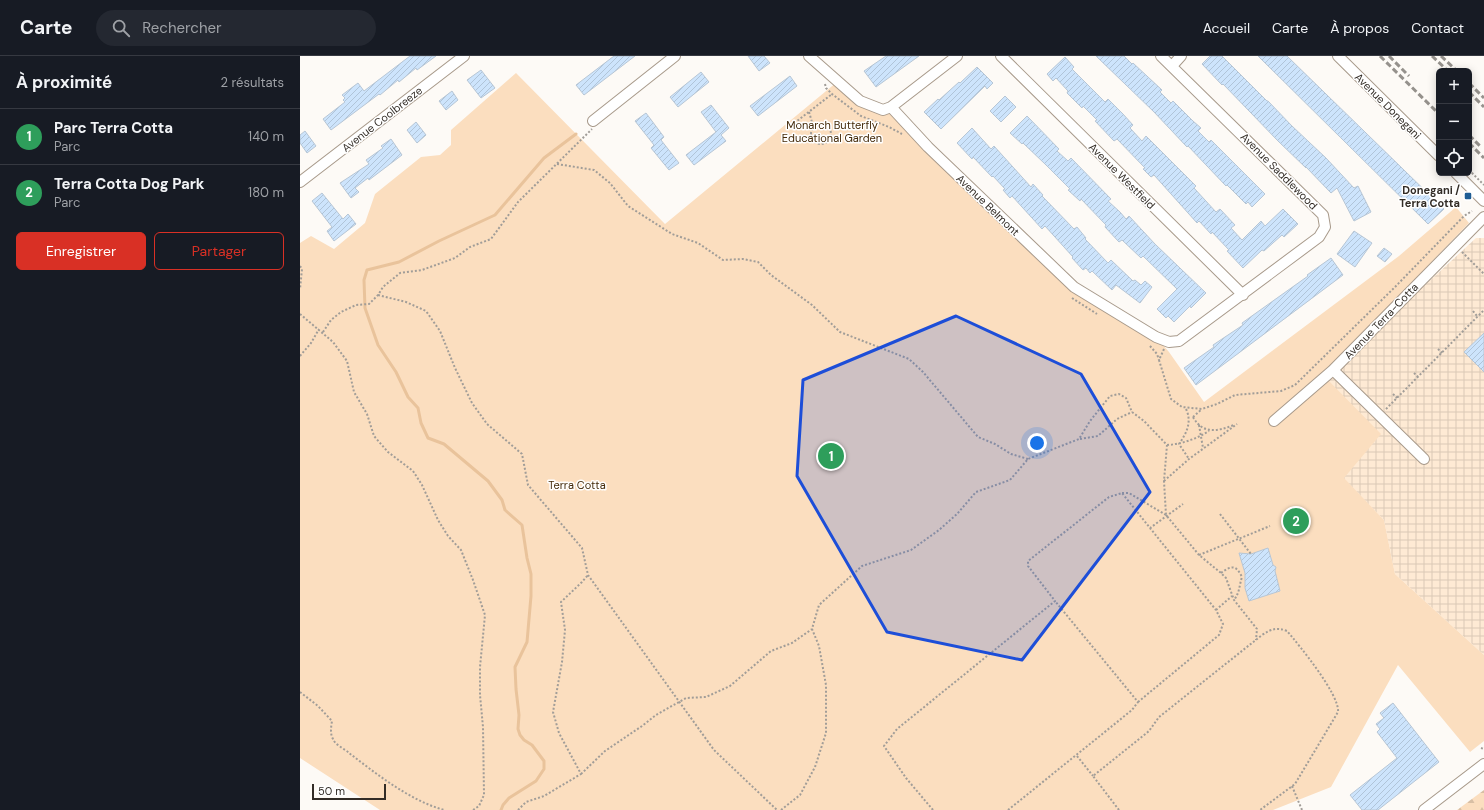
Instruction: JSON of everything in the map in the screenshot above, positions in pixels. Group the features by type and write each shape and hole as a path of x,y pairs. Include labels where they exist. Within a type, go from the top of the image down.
{"street":[{"name":"Avenue Coolbreeze","path":"300,182 464,56"},
{"path":"593,120 675,56"},
{"path":"809,56 860,101 883,110 891,107 957,56"},
{"name":"Avenue Westfield","path":"1001,56 1242,296"},
{"name":"Avenue Saddlewood","path":"1161,56 1323,215 1325,227 1319,238 1179,342"},
{"path":"1172,66 1181,56"},
{"name":"Avenue Donegani","path":"1338,56 1436,153"},
{"name":"Avenue Belmont","path":"891,107 928,146 1074,287 1156,337 1170,342 1179,342"},
{"path":"1459,176 1484,201"},
{"name":"Avenue Terra-Cotta","path":"1274,421 1333,370 1484,217"},
{"path":"1333,370 1424,459"},
{"path":"1424,810 1484,764"}],"path":[{"path":"788,128 832,94"},
{"path":"809,112 815,126"},
{"path":"322,332 341,312 356,305 369,304 378,296 383,287 400,273 422,270 455,258 470,247 491,240 518,202 594,128 593,120"},
{"path":"823,125 827,127 831,135 827,142 818,144 812,138 812,130 815,126 823,125"},
{"path":"557,164 594,170 610,183 628,206 672,234 698,243 723,260 743,259 758,262 771,275 812,305 840,332 909,359 923,372 978,438 995,444 1011,454 1028,459"},
{"path":"1472,173 1484,185"},
{"path":"1179,444 1185,435 1191,417 1202,409 1217,404 1235,395 1281,391 1295,385 1384,298 1464,216 1472,211"},
{"path":"1455,246 1484,274"},
{"path":"300,266 302,269 300,289"},
{"path":"378,296 406,302 426,311 440,331 455,368 472,403 487,424 522,454 528,485 582,548 588,575 714,750 777,810"},
{"path":"1384,411 1484,310"},
{"path":"1473,311 1478,316"},
{"path":"300,314 333,342 347,361 354,392 367,414 374,436 388,452 413,470 422,485 438,520 448,536 461,550 485,616 480,667 480,695 484,739 484,795 479,806 473,810"},
{"path":"300,356 311,343 319,329"},
{"path":"1165,348 1159,360 1171,400 1182,407 1202,409"},
{"path":"1438,349 1442,353"},
{"path":"1414,373 1418,377"},
{"path":"1079,439 1090,421 1110,396 1119,394 1126,398 1132,412 1144,421 1167,445 1164,481 1166,515"},
{"path":"1393,394 1398,398"},
{"path":"1186,408 1191,417 1209,431"},
{"path":"518,810 526,802 544,796 581,774 605,751 656,715 686,698 706,697 730,686 771,651 792,643 812,629 820,605 862,566 911,550 939,530 957,514 976,492 1010,480 1028,459 1079,439 1098,436 1117,418 1132,412"},
{"path":"1199,424 1204,449"},
{"path":"1164,481 1189,459 1237,424 1221,430 1209,431 1201,436 1179,444 1167,445"},
{"path":"1179,444 1189,459"},
{"path":"1008,810 1077,756 1132,710 1138,702 1219,635 1223,624 1216,610 1122,493"},
{"path":"1138,702 1028,566 1028,561 1109,497 1122,493 1129,493 1166,515 1199,555 1226,578 1234,600 1257,629 1256,640"},
{"path":"1150,528 1182,504"},
{"path":"1220,514 1251,554"},
{"path":"1199,555 1270,526"},
{"path":"1221,573 1228,568 1233,567 1242,577 1239,593 1234,600"},
{"path":"581,774 559,733 553,712 562,662 565,630 561,602 588,575"},
{"path":"1216,610 1232,596"},
{"path":"933,810 906,778 884,746 898,728 1055,601"},
{"path":"1093,776 1149,731 1159,718 1256,640 1269,630 1275,628 1287,631 1318,670 1339,709 1337,716 1295,784 1260,810"},
{"path":"781,810 800,795 815,768 826,733 826,685 819,646 812,629"},
{"path":"300,692 318,706 332,721 331,731 333,740 363,764 391,783 430,806 444,810"},
{"path":"1077,756 1119,810"},
{"path":"1292,786 1302,810"}],"highlighted area":[{"path":"956,316 1081,374 1150,492 1022,660 887,632 797,476 803,380"}],"shaded area":[{"path":"1476,238 1484,238 1484,655 1395,574 1384,520 1343,478 1323,375 1333,370"}],"green space":[{"name":"Terra Cotta","path":"516,73 665,224 837,82 860,101 891,107 1074,287 1156,337 1169,352 1204,402 1399,256 1456,207 1469,223 1323,375 1381,434 1344,478 1384,520 1395,574 1484,655 1484,741 1470,752 1398,665 1331,787 1273,810 380,810 300,758 300,243 311,236 334,249 365,223 375,194 421,157 440,155 451,145 451,130"},
{"path":"1484,790 1484,810 1457,810"}],"building":[{"path":"410,56 436,56 417,70 416,68 399,82 398,80 380,95 379,94 331,130 323,119 345,102 343,100 345,98 342,95 358,83 364,91"},
{"path":"614,56 635,56 584,95 576,85"},
{"path":"748,56 764,56 770,63 759,71"},
{"path":"886,56 919,56 876,87 864,71"},
{"path":"1096,56 1124,56 1132,64 1133,63 1162,90 1160,92 1171,103 1173,101 1201,128 1198,131 1209,142 1211,140 1265,194 1252,207 1248,202 1246,204 1227,185 1226,186 1154,112"},
{"path":"1210,56 1222,56 1326,158 1354,188 1358,186 1371,212 1354,221 1337,188 1331,193 1202,64"},
{"path":"1258,56 1287,56 1444,209 1428,224"},
{"path":"1065,57 1074,67 1072,69 1105,102 1108,99 1123,114 1133,125 1130,128 1142,141 1146,136 1196,186 1194,188 1216,212 1220,209 1235,225 1231,228 1242,240 1261,221 1265,226 1283,209 1298,224 1284,237 1282,235 1264,251 1262,250 1243,268 1212,232 1211,234 1199,221 1197,223 1154,175 1151,177 1143,169 1145,168 1117,139 1114,141 1095,121 1097,120 1067,93 1068,91 1056,78 1053,81 1047,74"},
{"path":"977,67 993,83 987,89 985,86 941,129 924,112"},
{"path":"481,70 495,88 481,98 467,80"},
{"path":"701,72 709,82 678,107 670,97"},
{"path":"790,76 797,86 758,116 750,106"},
{"path":"452,91 458,100 446,110 439,101"},
{"path":"1005,96 1016,107 1001,122 990,111"},
{"path":"711,105 729,128 721,135 726,141 694,165 686,155 716,132 701,112"},
{"path":"646,113 664,137 661,140 679,163 669,170 651,148 654,145 635,121"},
{"path":"1027,116 1059,149 1057,151 1068,161 1071,158 1111,199 1108,201 1126,219 1129,216 1155,244 1206,293 1174,322 1168,316 1166,318 1157,309 1177,289 1143,256 1141,258 1122,240 1119,242 1105,227 1106,225 1081,199 1080,201 1068,190 1070,189 1045,164 1010,133"},
{"path":"416,122 426,135 417,143 407,130"},
{"path":"972,128 991,149 994,146 1031,187 1033,184 1043,195 1042,196 1074,229 1077,227 1086,238 1085,239 1108,263 1111,260 1133,281 1135,280 1141,285 1145,281 1152,287 1140,303 1116,285 1112,290 1092,271 1090,273 1086,268 1083,270 1045,226 1042,229 1012,196 1010,198 1003,190 1005,189 993,176 992,177 973,157 972,159 957,143"},
{"path":"305,131 316,146 307,153 300,143 300,135"},
{"path":"391,139 402,155 369,180 368,178 355,188 359,192 351,198 340,183 369,164 366,160 383,148 381,146"},
{"path":"322,193 343,219 348,214 356,224 334,241 327,231 332,227 312,201"},
{"path":"1354,231 1372,243 1355,267 1337,254"},
{"path":"1384,248 1392,254 1385,262 1377,256"},
{"path":"1331,258 1343,275 1196,385 1184,368 1214,347 1213,345 1243,325 1242,323"},
{"path":"1484,333 1484,372 1464,352"},
{"path":"1268,548 1273,565 1276,567 1275,571 1280,591 1249,601 1245,588 1245,573 1239,553 1251,554"},
{"path":"1393,703 1439,762 1378,810 1362,810 1350,795 1397,758 1377,732 1380,729 1376,724 1384,718 1380,713"}],"waterway":[{"path":"501,810 509,798 536,781 544,769 544,761 532,745 524,740 518,729 519,715 515,667 527,642 531,596 531,574 522,525 505,510 502,500 488,481 444,444 428,438 421,423 418,408 408,397 396,372 378,345 365,308 364,280 367,270 399,262 439,241 495,215 544,158 576,134"}],"railway":[{"path":"1380,56 1436,111"},
{"path":"1389,56 1409,76"},
{"path":"1432,56 1445,68"},
{"path":"1441,56 1454,68"},
{"path":"1472,86 1484,98"},
{"path":"1472,95 1484,107"},
{"path":"1472,138 1480,146"},
{"path":"1472,146 1484,158"}],"place":[{"name":"Donegani / Terra Cotta","path":"1468,196"},
{"name":"Parc Terra Cotta","path":"831,456"},
{"name":"Terra Cotta Dog Park","path":"1296,521"}],"park label":[{"name":"Monarch Butterfly Educational Garden","path":"832,131"}]}
